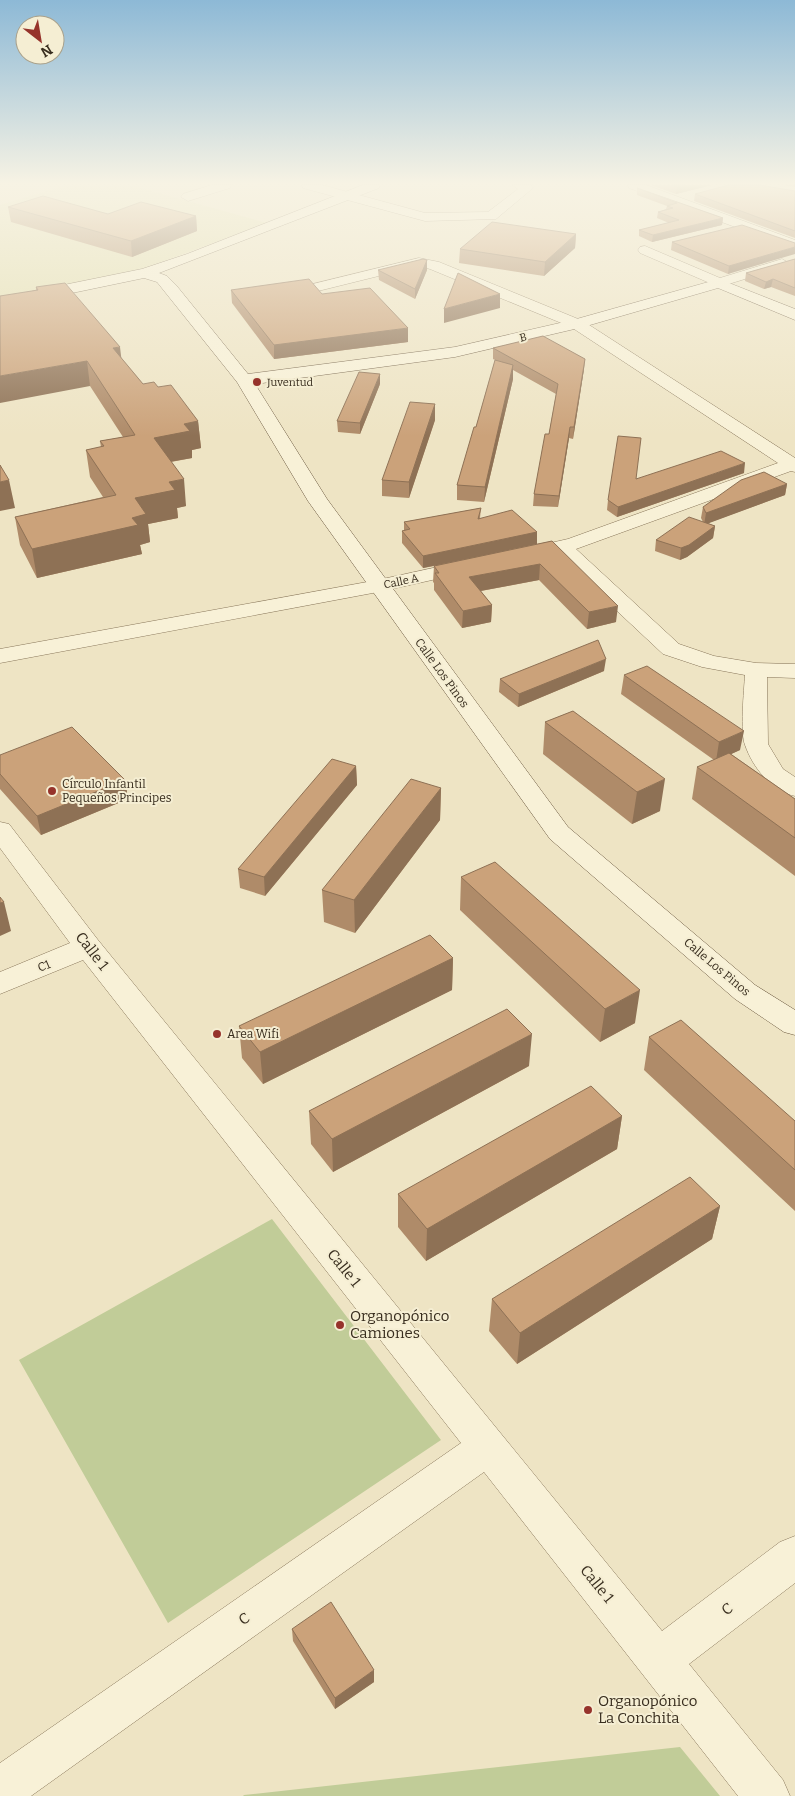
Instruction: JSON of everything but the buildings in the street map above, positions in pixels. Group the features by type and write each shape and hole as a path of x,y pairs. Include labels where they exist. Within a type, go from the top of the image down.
{"street":[{"path":"0,304 157,269"},
{"path":"318,287 391,269"},
{"path":"445,269 577,324 793,465"},
{"path":"687,269 795,315"},
{"name":"B","path":"244,380 456,352 577,324 764,269"},
{"name":"Calle Los Pinos","path":"145,273 162,279 171,288 244,380 318,501 559,833 745,992 795,1024"},
{"name":"Calle A","path":"0,656 378,586 561,547 793,465"},
{"path":"561,547 671,649 710,662 756,670 795,671"},
{"path":"756,670 756,744 774,774 795,788"},
{"name":"Calle 1","path":"0,830 88,947 767,1796"},
{"name":"C1","path":"0,984 88,947"},
{"name":"C","path":"0,1790 488,1447"},
{"name":"C","path":"659,1660 795,1557"}],"shaded area":[{"path":"0,269 142,269 119,276 0,298"}],"green space":[{"path":"272,1219 441,1440 168,1623 19,1360"},
{"path":"680,1747 720,1796 243,1796 244,1795"}],"place":[{"name":"Juventud","path":"257,382"},
{"name":"Círculo Infantil Pequeños Principes","path":"52,791"},
{"name":"Area Wifi","path":"217,1034"},
{"name":"Organopónico Camiones","path":"340,1325"},
{"name":"Organopónico La Conchita","path":"588,1710"}]}
